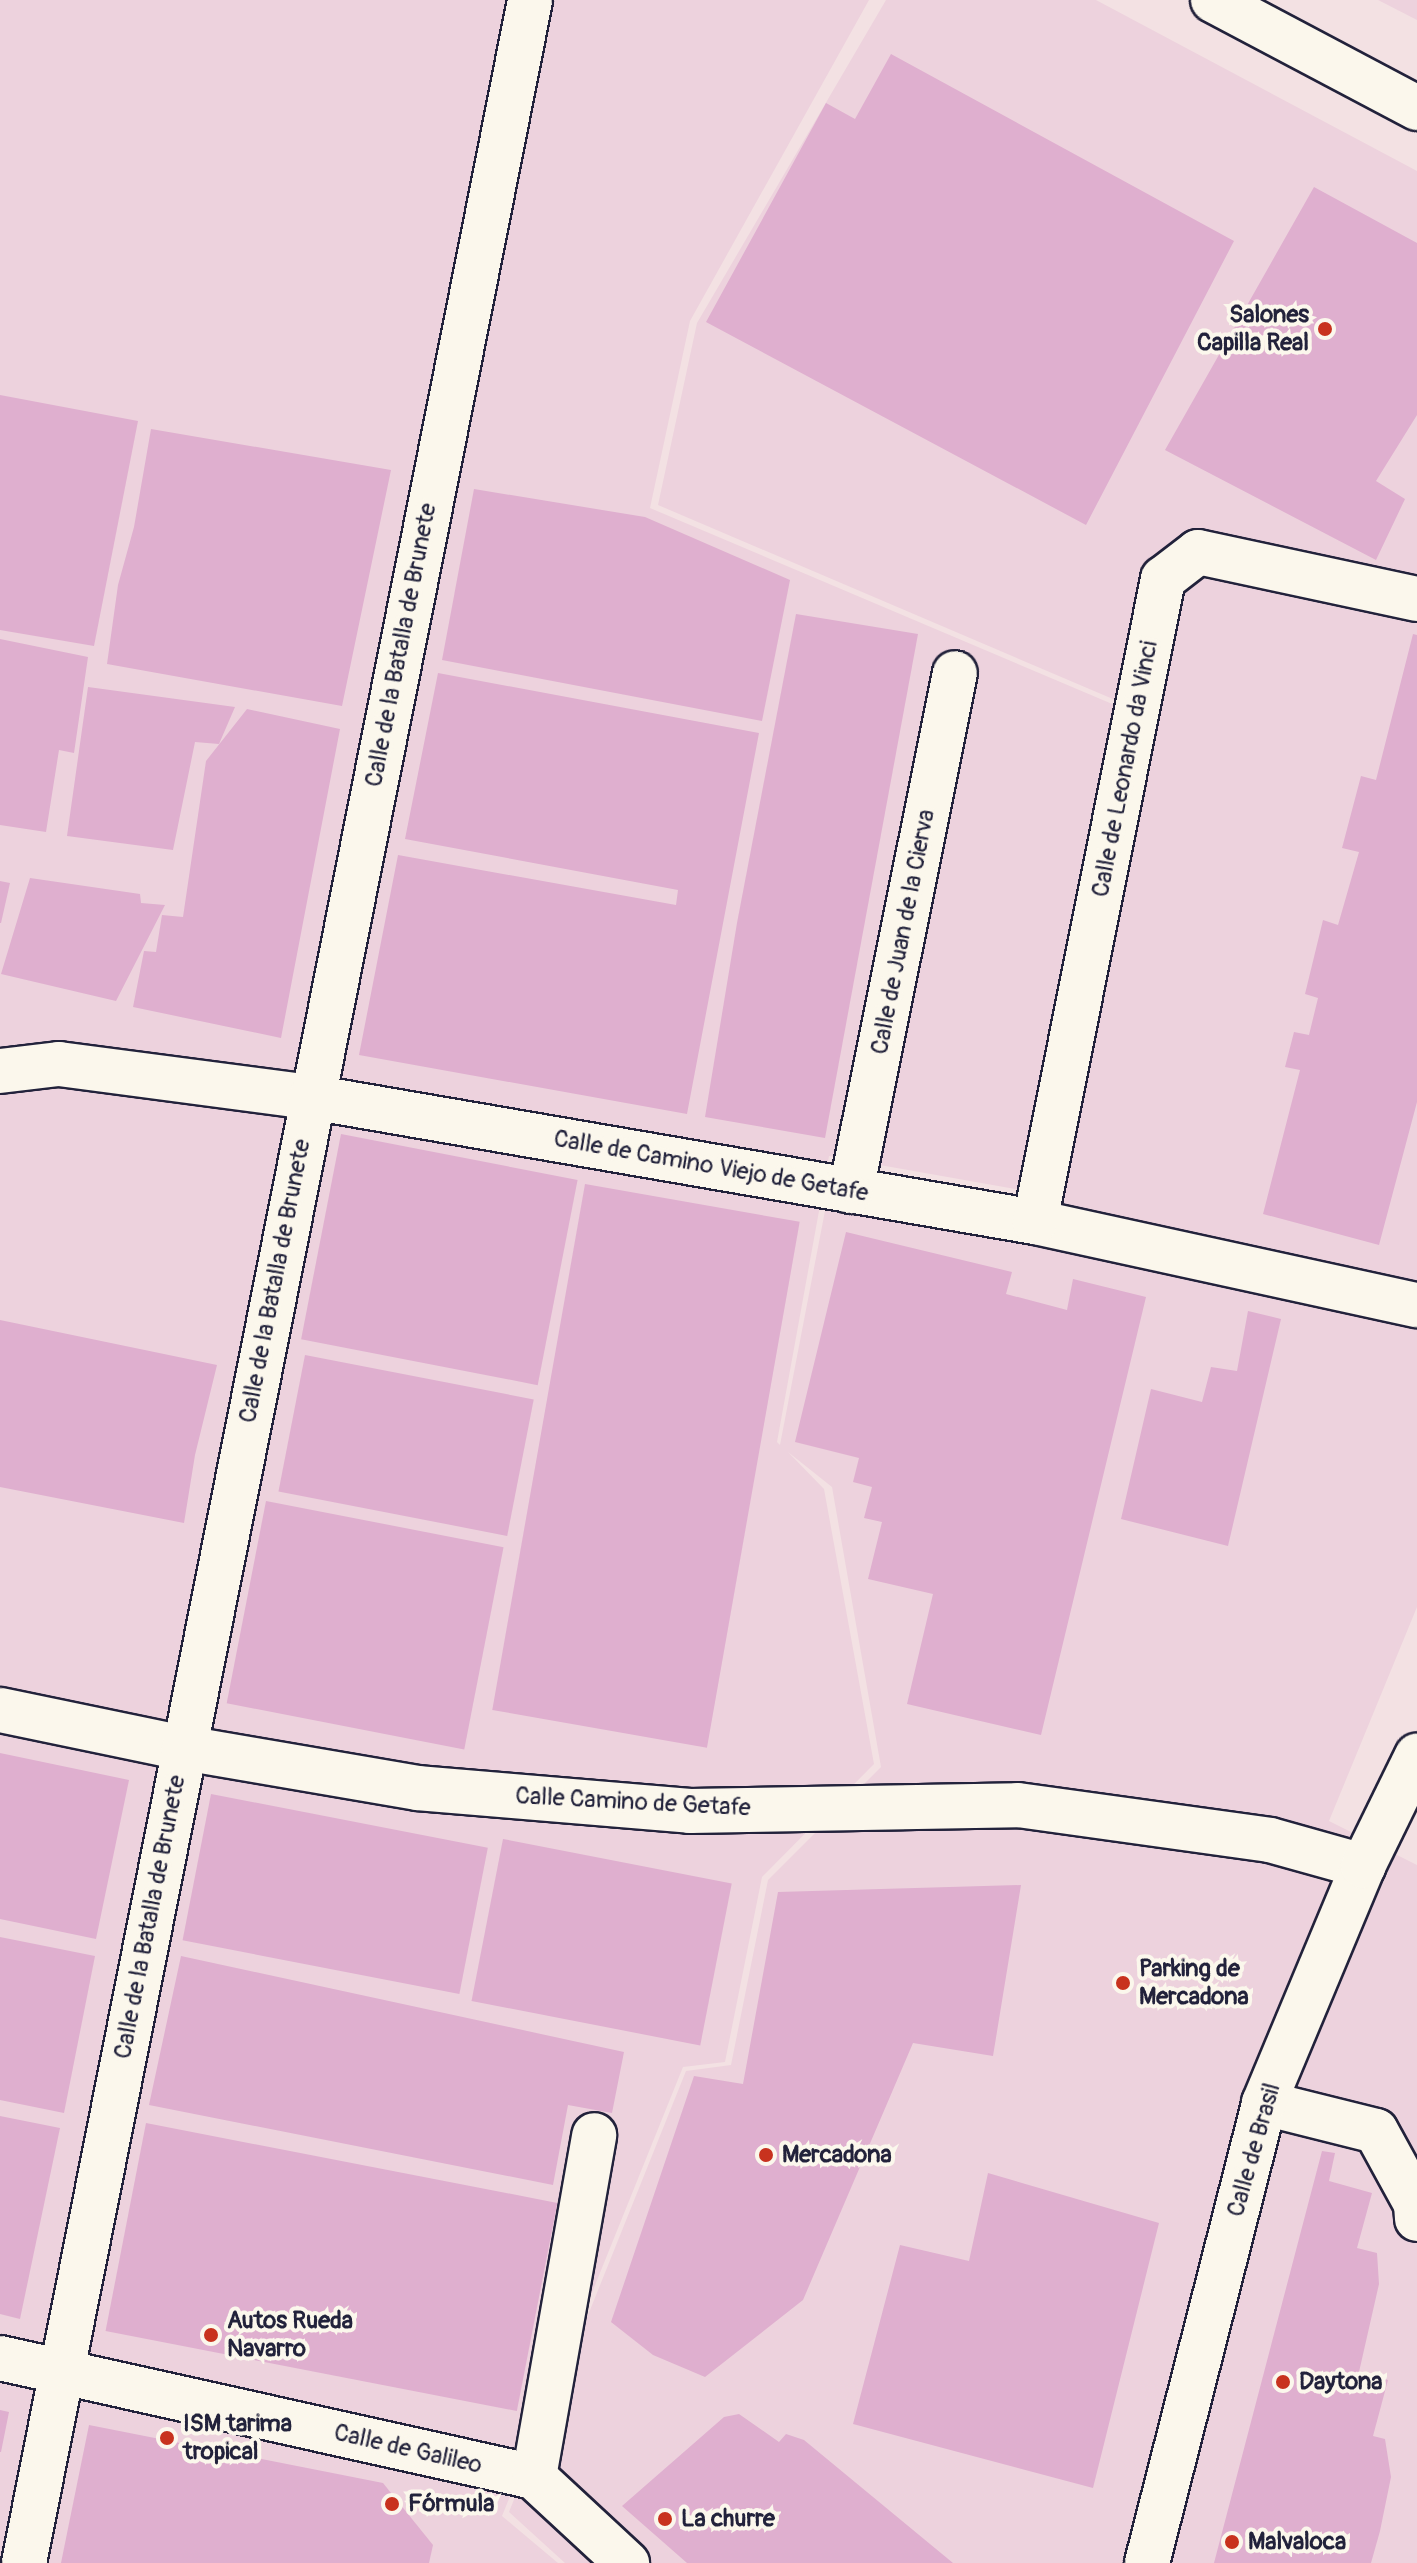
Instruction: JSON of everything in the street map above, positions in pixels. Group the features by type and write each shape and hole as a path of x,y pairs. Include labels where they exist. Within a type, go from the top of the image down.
{"street":[{"name":"Calle de la Batalla de Brunete","path":"24,2563 530,0"},
{"path":"1213,0 1417,108"},
{"name":"Calle de Leonardo da Vinci","path":"1035,1222 1163,579 1198,552 1417,599"},
{"name":"Calle de Juan de la Cierva","path":"851,1191 955,673"},
{"name":"Calle de Camino Viejo de Getafe","path":"0,1071 59,1064 311,1097 1035,1222 1415,1298"},
{"name":"Calle Camino de Getafe","path":"0,1710 184,1748 417,1788 690,1811 1018,1805 1270,1840 1363,1866"},
{"name":"Calle de Brasil","path":"1147,2563 1264,2103 1363,1866 1407,1800 1417,1756"},
{"path":"1264,2103 1376,2131 1416,2204 1417,2219"},
{"path":"534,2477 594,2135"},
{"name":"Calle de Galileo","path":"0,2358 534,2477 627,2563"}],"shaded area":[{"path":"0,0 869,0 690,321 650,508 1117,706 1026,1191 829,1156 777,1442 780,1445 834,1164 1030,1201 1127,705 658,505 697,323 886,0 1096,0 1417,171 1417,1607 1329,1821 1417,1865 1417,2563 565,2563 509,2512 686,2071 731,2065 768,1880 881,1767 832,1487 788,1452 824,1489 874,1764 762,1877 725,2062 683,2067 502,2516 558,2563 0,2563"},
{"path":"1378,0 1417,0 1417,20"}],"building":[{"path":"891,54 1234,241 1086,525 706,322 826,103 855,119"},
{"name":"Salones Capilla Real","path":"1314,187 1417,243 1417,415 1376,481 1405,499 1376,560 1165,450"},
{"path":"0,395 138,421 94,646 0,630"},
{"path":"151,429 391,470 342,706 107,664 118,585 134,527"},
{"path":"474,489 645,517 790,580 762,721 442,660"},
{"path":"796,614 918,634 825,1138 705,1117 737,923"},
{"path":"1413,634 1417,635 1417,1102 1379,1245 1263,1214 1300,1070 1285,1067 1294,1032 1309,1035 1318,998 1305,994 1323,920 1338,925 1359,852 1342,848 1361,776 1376,780"},
{"path":"0,639 88,657 74,753 59,750 46,832 0,825"},
{"path":"438,673 759,733 687,1114 359,1055 398,855 676,905 678,890 405,839"},
{"path":"88,687 235,707 219,744 195,742 173,850 67,836"},
{"path":"247,709 340,729 281,1038 133,1007 144,951 156,952 162,915 183,917 206,761"},
{"path":"30,878 140,894 141,903 165,905 116,1001 1,974"},
{"path":"0,881 10,883 1,923 0,923"},
{"path":"341,1134 578,1180 538,1385 301,1339"},
{"path":"585,1184 800,1222 707,1748 492,1710"},
{"path":"846,1232 1012,1272 1006,1294 1067,1310 1073,1279 1146,1297 1041,1735 907,1704 933,1594 868,1579 882,1522 864,1518 872,1487 853,1482 859,1458 795,1442"},
{"path":"1248,1311 1281,1319 1228,1546 1121,1519 1151,1389 1202,1402 1211,1367 1237,1371"},
{"path":"0,1320 217,1365 195,1455 184,1523 0,1487"},
{"path":"305,1355 534,1399 507,1536 278,1491"},
{"path":"266,1501 504,1547 464,1749 227,1703"},
{"path":"0,1753 129,1780 96,1939 0,1919"},
{"path":"211,1794 488,1848 459,1994 183,1940"},
{"path":"503,1839 732,1883 700,2045 472,2001"},
{"name":"Mercadona","path":"1021,1885 993,2056 913,2043 803,2300 705,2377 653,2355 611,2322 694,2076 743,2084 778,1892"},
{"path":"0,1937 95,1956 64,2113 0,2100"},
{"path":"181,1956 624,2052 612,2113 568,2105 553,2185 149,2105"},
{"path":"0,2116 60,2128 20,2319 0,2314"},
{"path":"146,2123 557,2203 517,2411 106,2331"},
{"path":"1322,2151 1335,2153 1329,2181 1372,2193 1357,2248 1377,2253 1379,2284 1359,2372 1388,2380 1373,2436 1385,2439 1391,2477 1380,2531 1371,2563 1214,2563"},
{"path":"988,2173 1159,2223 1093,2488 853,2424 900,2245 969,2261"},
{"path":"0,2410 9,2412 1,2452 0,2452"},
{"path":"739,2414 779,2442 786,2434 804,2440 953,2563 687,2563 622,2506 724,2417"},
{"path":"89,2425 383,2483 433,2545 429,2563 61,2563"}],"place":[{"name":"Salones Capilla Real","path":"1325,329"},
{"name":"Parking de Mercadona","path":"1123,1983"},
{"name":"Mercadona","path":"766,2155"},
{"name":"Autos Rueda Navarro","path":"211,2335"},
{"name":"Daytona","path":"1283,2382"},
{"name":"ISM tarima tropical","path":"167,2438"},
{"name":"Fórmula","path":"392,2504"},
{"name":"La churre","path":"665,2519"},
{"name":"Malvaloca","path":"1232,2542"}]}
